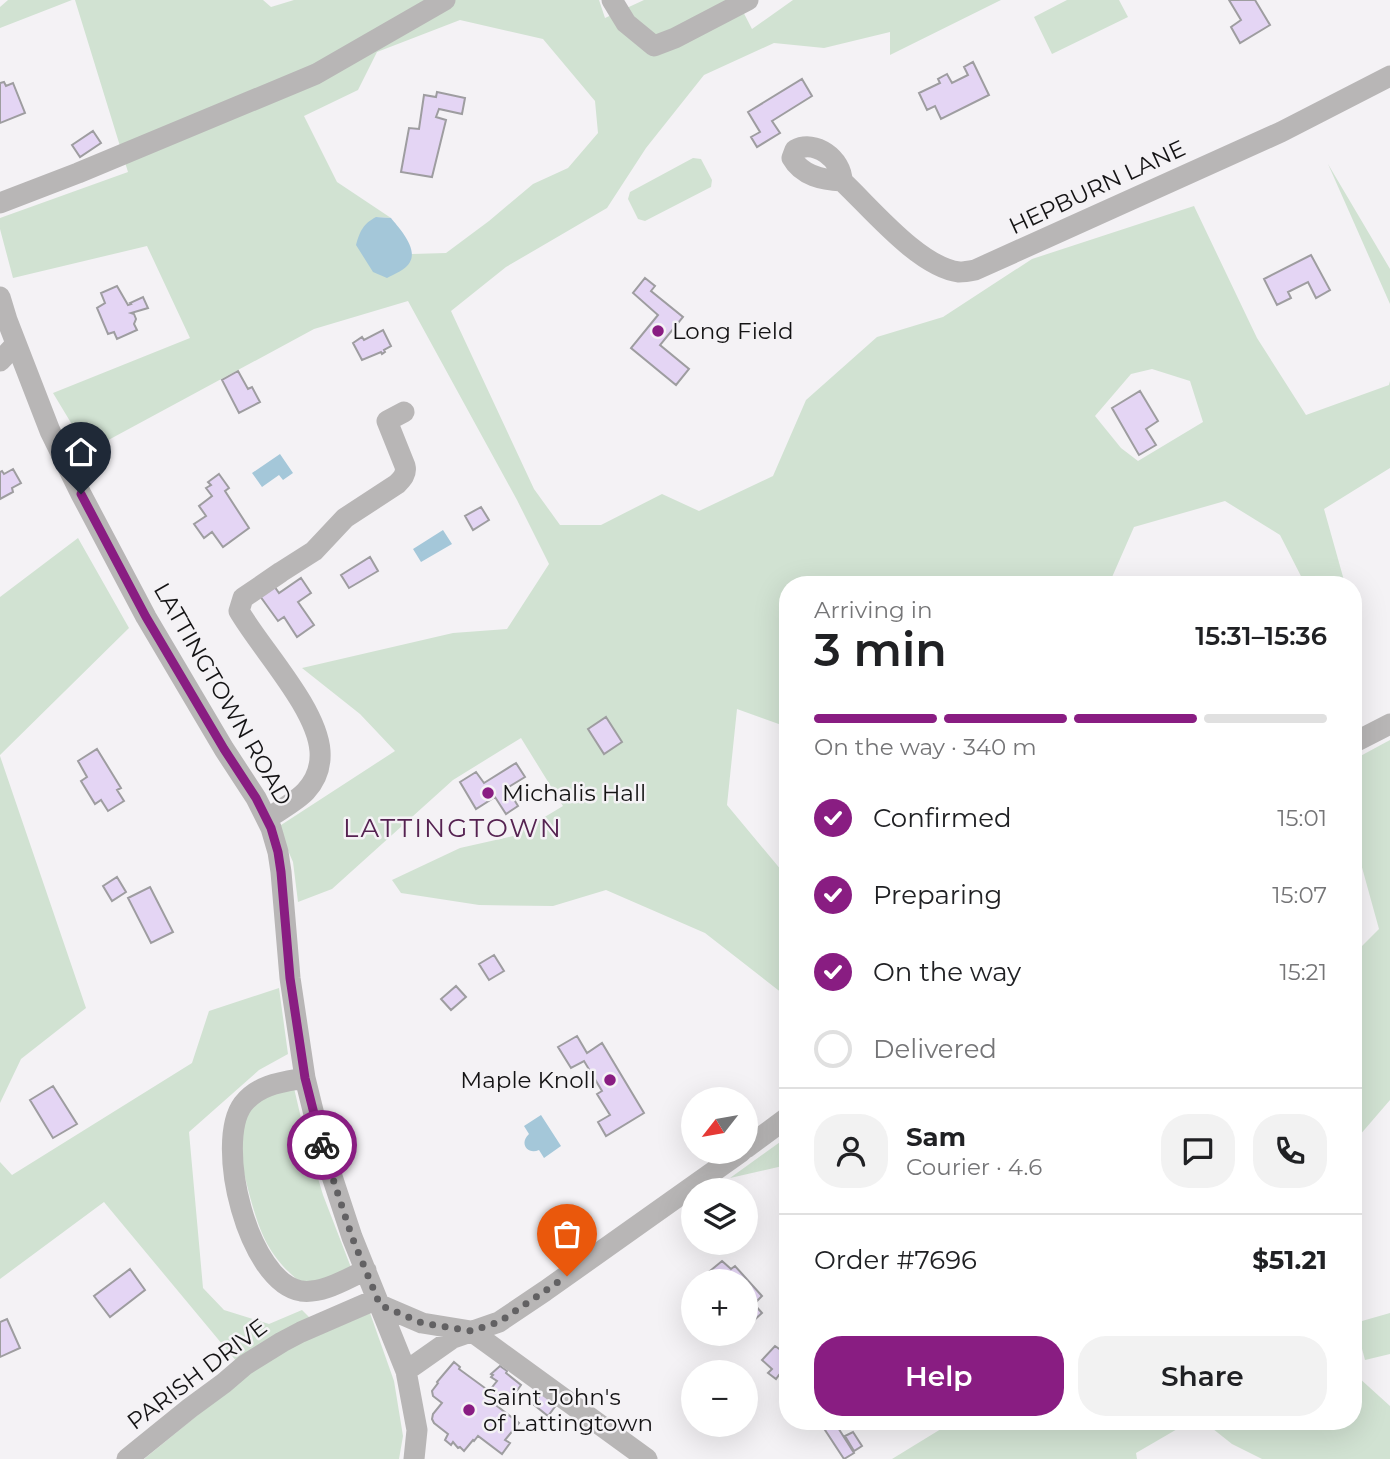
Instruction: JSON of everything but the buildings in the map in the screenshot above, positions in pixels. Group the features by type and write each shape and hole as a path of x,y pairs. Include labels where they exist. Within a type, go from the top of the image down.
{"street":[{"path":"0,203 316,74 445,0"},
{"path":"612,0 626,23 654,46 748,0"},
{"name":"HEPBURN LANE","path":"842,181 912,248 934,264 959,272 975,270 1281,132 1390,76"},
{"name":"LATTINGTOWN ROAD","path":"0,298 50,431 101,531 146,617 256,798 271,828 280,865 290,978 305,1078 321,1143 352,1237 406,1371 417,1430 414,1459"},
{"path":"0,361 16,344"},
{"path":"267,819 305,793 317,774 320,751 312,722 285,677 251,632 239,611 243,598 314,551 345,518 402,480 405,466 387,421 404,412"},
{"path":"1362,738 1390,724"},
{"path":"305,1078 265,1086 241,1106 237,1116 233,1160 244,1217 258,1254 279,1281 291,1288 314,1291 366,1270"},
{"path":"758,1139 779,1124"},
{"path":"406,1371 441,1345 499,1322 723,1164"},
{"path":"379,1302 422,1323 471,1331 647,1459"},
{"name":"PARISH DRIVE","path":"127,1459 254,1359 301,1332 379,1302"}],"green space":[{"path":"8,0 72,0 0,28 0,7"},
{"path":"75,0 263,0 271,7 294,0 599,0 605,18 644,0 737,0 752,29 793,0 1001,0 890,55 890,32 824,48 774,43 704,75 646,148 607,208 506,267 451,311 534,489 560,525 601,525 662,494 699,511 773,476 806,400 877,337 943,317 1032,259 1194,206 1257,338 1306,415 1389,385 1390,381 1390,468 1324,509 1343,576 1301,576 1280,535 1225,501 1134,527 1113,576 779,576 779,724 737,709 727,805 779,867 779,991 705,933 606,890 553,906 479,905 401,893 392,880 460,848 513,836 563,806 521,738 453,780 332,889 298,902 293,862 278,827 395,751 360,714 302,668 453,633 507,629 549,564 408,301 314,329 88,451 53,393 190,338 147,246 13,278 0,229 0,218 128,172","holes":["460,20 543,39 595,101 598,133 568,168 533,184 446,253 412,254 410,262 376,217 391,218 337,182 304,116 358,90 377,52","1152,369 1190,381 1203,422 1138,461 1121,448 1095,416 1131,374"]},
{"path":"1067,0 1119,0 1128,17 1052,54 1034,17"},
{"path":"693,158 701,159 712,180 711,187 645,221 638,219 628,199 630,192"},
{"path":"1328,164 1390,269 1390,304"},
{"path":"78,538 129,628 0,755 0,597"},
{"path":"1390,740 1390,1100 1362,1133 1362,946 1379,929 1362,867 1362,755"},
{"path":"0,756 86,1008 21,1059 0,1103"},
{"path":"279,988 288,1054 259,1070 189,1132 203,1288 224,1310 269,1324 302,1310 310,1318 237,1362 104,1202 0,1279 0,1162 12,1175 192,1063 209,1011"},
{"path":"294,1088 323,1195 352,1270 304,1285 282,1265 262,1233 249,1193 241,1150 246,1111 265,1096"},
{"path":"779,1143 779,1167 730,1178 749,1164 758,1164 758,1158"},
{"path":"370,1313 394,1381 403,1436 399,1459 144,1459 249,1373 298,1344"},
{"path":"1390,1313 1390,1354 1365,1360 1362,1349 1362,1321"},
{"path":"1362,1381 1390,1406 1390,1459 1262,1459 1232,1444 1214,1430 1362,1430"},
{"path":"939,1430 1176,1430 1136,1453 1137,1459 892,1459"}],"water":[{"path":"376,217 391,218 412,251 408,265 387,278 373,272 356,245 363,228"},
{"path":"280,454 293,473 283,480 279,475 262,487 252,473"},
{"path":"443,530 452,544 421,562 413,549"},
{"path":"541,1115 561,1146 544,1158 539,1150 528,1150 525,1144 529,1134 524,1126"}],"way so far":[{"path":"322,1145 352,1237 380,1305 422,1323 471,1331 499,1322 567,1276"}],"place":[{"name":"Long Field","path":"658,331"},
{"name":"Michalis Hall","path":"488,793"},
{"name":"Maple Knoll","path":"610,1080"},
{"name":"Saint John's of Lattingtown","path":"469,1410"}],"district":[{"name":"LATTINGTOWN","path":"453,828"}],"route":[{"path":"81,494 146,617 256,798 271,828 281,872 290,978 305,1078 322,1145"}]}
